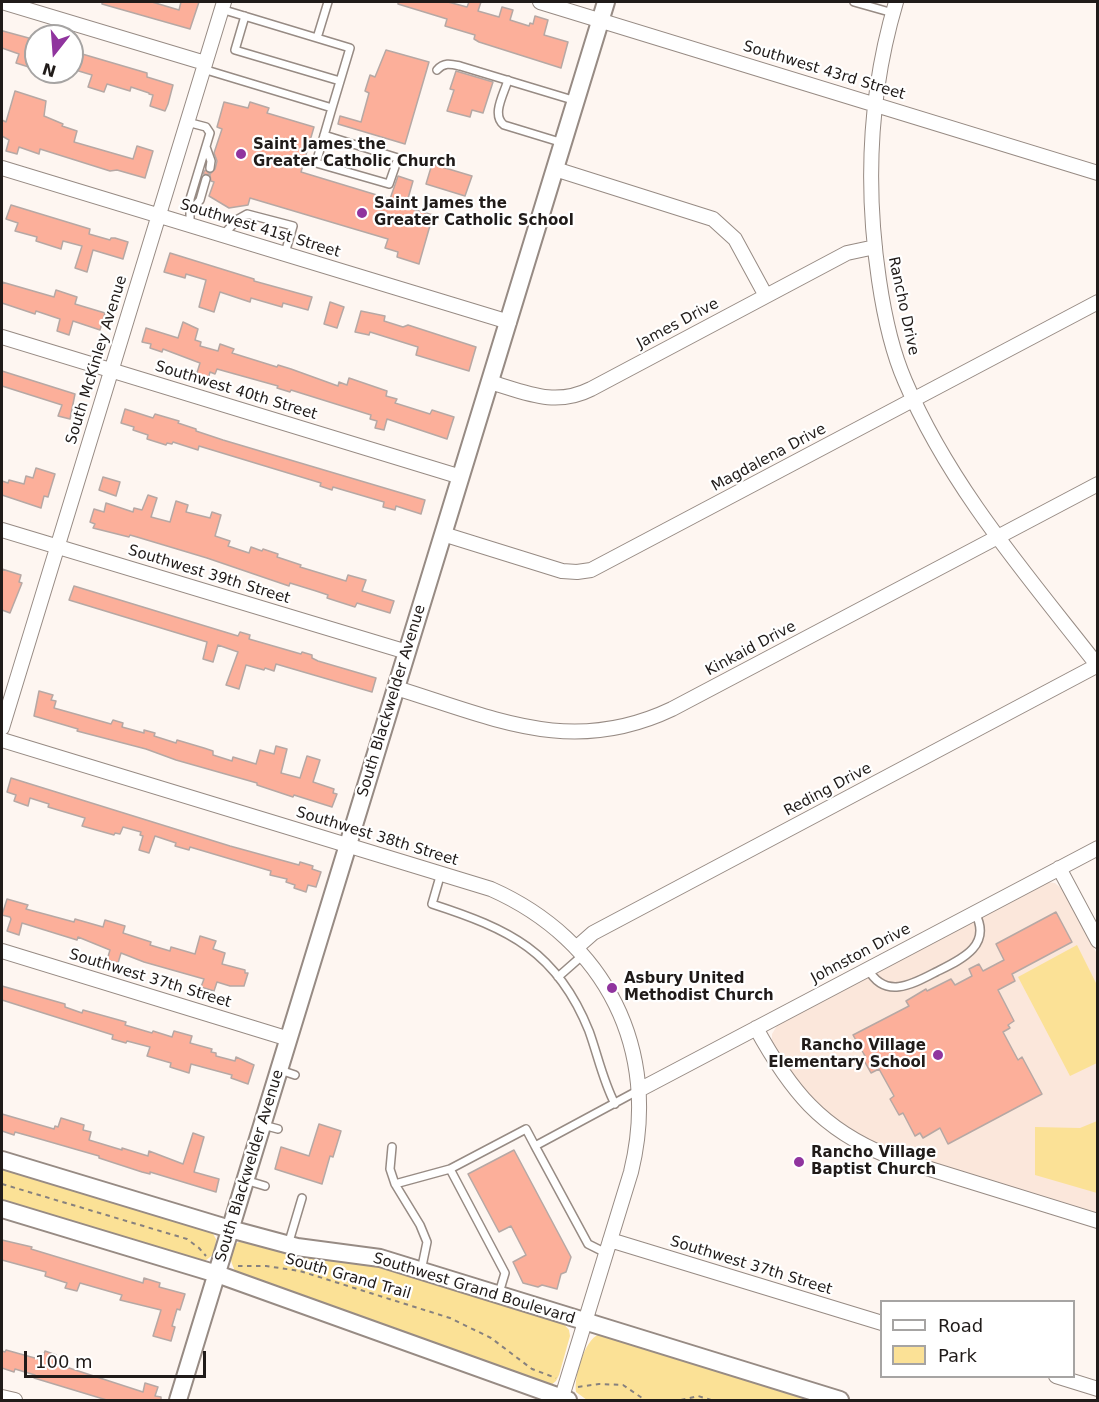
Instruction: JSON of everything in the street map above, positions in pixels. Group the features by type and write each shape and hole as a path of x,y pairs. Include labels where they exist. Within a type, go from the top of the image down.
{"street":[{"path":"2,2 204,66"},
{"name":"Southwest 43rd Street","path":"540,2 1098,172"},
{"name":"South Blackwelder Avenue","path":"178,1401 245,1180 271,1127 287,1072 289,1039 606,2"},
{"name":"South McKinley Avenue","path":"2,728 223,5"},
{"name":"Rancho Drive","path":"894,7 885,41 874,104 870,192 875,247 889,335 896,359 913,399 953,473 997,536 1097,665"},
{"name":"Southwest 41st Street","path":"2,168 159,216 190,219 224,235 509,322"},
{"path":"555,169 713,219 735,239 766,296"},
{"name":"James Drive","path":"490,382 539,396 573,397 847,253 875,247"},
{"name":"Magdalena Drive","path":"443,534 562,571 591,570 1098,302"},
{"name":"Southwest 40th Street","path":"2,337 461,477"},
{"name":"Kinkaid Drive","path":"396,688 510,723 546,731 588,732 630,725 672,709 1098,484"},
{"name":"Southwest 39th Street","path":"2,530 407,652"},
{"name":"Reding Drive","path":"579,951 594,933 1097,665"},
{"name":"Southwest 38th Street","path":"2,740 490,889 517,901 542,917 579,951 605,985 626,1028 637,1068 639,1115 634,1158 564,1396"},
{"name":"Johnston Drive","path":"639,1090 1098,848"},
{"path":"1059,868 1098,941"},
{"name":"Southwest 37th Street","path":"2,951 289,1039"},
{"path":"756,1028 781,1071 798,1094 821,1117 861,1144 888,1156 1098,1221"},
{"name":"Southwest Grand Boulevard","path":"2,1160 288,1245 380,1258 840,1401"},
{"path":"2,1209 218,1269 564,1396"},
{"name":"Southwest 37th Street","path":"608,1246 880,1322"},
{"path":"1060,1378 1098,1389"},
{"path":"2,1396 15,1401"}],"lane":[{"path":"316,38 328,2"},
{"path":"854,2 894,7"},
{"path":"223,5 245,16 350,48 324,135 316,163 388,184 398,158 324,135"},
{"path":"245,16 235,50 340,81"},
{"path":"437,70 447,64 460,66 576,101"},
{"path":"204,66 332,108"},
{"path":"508,80 497,116 499,121 504,125 563,143"},
{"path":"187,122 209,130 190,199 190,219"},
{"path":"206,147 211,161 210,168"},
{"path":"190,219 200,200 206,180"},
{"path":"224,235 238,219 248,214 293,226 285,253"},
{"path":"441,873 432,904 479,919 501,929 533,951 558,977 588,1029 606,1087 615,1104"},
{"path":"868,969 880,983 900,987 914,984 962,960 974,949 979,938 980,924 975,913"},
{"path":"558,977 579,951"},
{"path":"535,1146 639,1090"},
{"path":"395,1184 450,1168 526,1129 588,1244 608,1246"},
{"path":"392,1147 390,1169 395,1184 427,1242 421,1271"},
{"path":"450,1168 505,1273 498,1295"},
{"path":"245,1180 264,1186"},
{"path":"288,1245 302,1198"}],"path":[{"name":"South Grand Trail","path":"2,1184 187,1239 199,1248 218,1269 266,1266 300,1271 450,1318 491,1338 564,1396 581,1388 599,1384 623,1385 645,1401"},
{"path":"681,1401 698,1396 711,1401"}],"shaded area":[{"name":"Rancho Village Elementary School","path":"1046,882 1055,883 1064,891 1097,954 1097,1213 896,1152 864,1137 833,1117 803,1088 784,1063 772,1041 772,1034 778,1024"}],"green space":[{"path":"1077,945 1097,985 1097,1063 1070,1076 1018,977"},
{"path":"1097,1121 1097,1193 1035,1175 1035,1127 1080,1128"},
{"path":"2,1166 212,1232 216,1239 215,1253 205,1261 198,1261 2,1202"},
{"path":"247,1239 382,1265 562,1322 569,1330 570,1336 559,1375 550,1386 236,1273 231,1249 237,1243"},
{"path":"599,1334 822,1400 587,1400 576,1392 577,1377 585,1351"}],"building":[{"path":"102,2 152,2 179,10 181,2 199,2 190,29 102,4"},
{"path":"398,2 448,2 467,7 469,2 481,2 478,11 499,17 502,7 513,10 510,20 529,26 530,23 533,24 535,16 548,20 544,35 568,42 561,68 479,42 474,39 475,35 445,26 447,19 398,4"},
{"path":"2,32 24,37 24,66 16,63 19,54 2,48"},
{"path":"386,50 429,62 405,144 338,124 340,116 361,122 369,93 365,91 370,75 375,77"},
{"path":"84,55 147,73 147,77 173,85 165,111 150,106 153,95 131,87 130,91 107,84 104,92 88,87 92,75 84,73"},
{"path":"456,71 493,82 483,113 472,110 470,117 447,111 454,90 450,89"},
{"path":"15,91 46,101 44,116 77,131 74,142 133,159 137,146 153,151 145,178 117,170 110,171 40,149 39,154 19,147 17,154 6,151 9,140 2,136 2,120 6,122"},
{"path":"224,102 248,108 250,102 269,108 267,113 314,127 301,172 390,199 398,176 413,181 407,202 414,204 412,209 433,215 419,264 397,257 398,252 385,248 388,239 250,198 248,205 229,208 209,196 214,182 211,181 210,175 203,174 205,170 210,174 215,169 217,161 214,153 222,129 217,127"},
{"path":"432,164 472,176 465,196 426,184"},
{"path":"11,205 90,229 89,234 128,242 123,259 93,250 87,272 75,268 82,246 63,241 61,249 36,241 37,237 15,231 18,223 6,219"},
{"path":"170,253 254,279 254,281 312,297 308,310 283,303 282,307 251,298 250,302 220,292 214,312 199,307 206,280 186,274 185,278 164,272"},
{"path":"2,282 54,297 56,290 77,297 75,304 105,313 100,330 73,321 69,335 57,331 60,319 36,311 35,314 2,303"},
{"path":"330,302 344,307 337,328 324,324"},
{"path":"361,311 385,316 384,321 403,327 408,325 476,347 469,371 416,355 418,347 370,332 369,335 355,332"},
{"path":"183,322 198,329 195,340 201,342 200,346 218,351 220,344 234,349 232,353 291,369 338,386 339,382 347,385 349,378 387,391 386,396 397,399 395,403 430,414 432,410 454,417 447,439 387,419 384,430 375,428 377,421 370,419 371,415 217,369 215,374 210,372 208,379 196,376 200,363 163,349 162,352 150,348 151,344 142,342 146,328 178,338"},
{"path":"2,371 75,394 70,419 58,416 62,405 2,386"},
{"path":"125,409 153,418 155,414 179,421 178,423 196,429 196,431 223,440 425,500 421,514 396,506 395,510 383,507 384,502 333,487 332,490 320,486 321,483 199,446 198,450 173,442 166,445 147,439 148,435 121,423"},
{"path":"36,468 55,474 48,497 44,496 41,508 2,495 2,481 8,483 9,480 24,484 26,476 33,478"},
{"path":"103,477 120,482 116,496 99,490"},
{"path":"148,495 157,498 151,517 170,522 176,501 188,505 186,512 210,518 212,512 221,515 215,536 230,541 228,546 249,553 251,547 262,551 263,549 278,554 277,557 301,565 300,567 346,581 348,575 366,580 362,591 394,601 390,613 357,603 355,607 327,598 328,595 290,583 289,586 130,535 129,537 93,528 95,524 90,522 94,509 104,512 106,503 133,512 134,508 142,510"},
{"path":"2,569 21,575 19,582 22,583 10,613 2,610"},
{"path":"74,586 238,636 240,632 250,635 249,639 312,655 312,658 318,661 376,678 372,692 276,664 274,671 246,665 239,689 226,685 238,652 218,645 213,662 203,659 207,642 69,600"},
{"path":"39,691 53,695 51,700 56,701 54,708 111,724 113,720 123,723 122,727 144,733 144,730 176,743 177,740 204,748 213,751 213,755 232,761 233,757 256,764 260,750 274,754 276,746 287,749 281,773 300,778 307,756 320,760 313,782 334,789 333,793 337,794 332,807 294,795 293,797 257,785 257,783 146,749 77,731 78,729 34,716"},
{"path":"11,778 230,846 299,865 300,862 313,866 312,869 321,872 316,887 308,885 306,892 294,888 295,885 286,882 287,879 270,875 271,871 190,847 189,850 175,846 176,843 155,836 149,853 139,850 143,836 140,835 141,832 123,827 120,834 115,833 114,835 82,826 85,818 48,807 49,804 30,798 28,806 14,801 16,795 7,792"},
{"path":"7,899 28,905 26,909 74,922 75,919 103,927 105,920 125,926 123,933 170,951 171,947 195,954 200,936 216,941 213,949 225,953 222,964 245,970 245,973 248,973 244,986 230,986 217,982 214,991 201,987 204,979 121,953 118,963 107,960 110,950 78,937 77,940 22,923 19,935 7,931 11,919 2,915"},
{"path":"1056,912 1072,942 1012,974 1015,981 998,990 1014,1021 1008,1025 1010,1028 1003,1032 1018,1060 1022,1057 1042,1094 948,1144 940,1128 923,1138 920,1133 915,1136 903,1113 899,1115 890,1099 894,1096 879,1069 871,1073 862,1057 865,1056 853,1035 909,1006 906,1001 926,989 927,991 951,979 955,985 972,976 969,969 979,964 983,971 1004,960 996,944"},
{"path":"2,986 65,1004 65,1007 82,1013 83,1010 126,1022 125,1025 152,1033 153,1031 172,1037 174,1031 192,1036 190,1043 212,1049 211,1052 216,1053 216,1056 235,1061 236,1057 254,1065 248,1084 231,1078 232,1075 191,1064 189,1073 170,1067 171,1063 147,1056 150,1047 112,1039 113,1035 2,1000"},
{"path":"2,1114 54,1129 55,1126 58,1127 61,1118 84,1125 83,1130 91,1132 89,1140 148,1156 149,1151 183,1164 193,1133 204,1137 194,1172 219,1179 216,1192 150,1172 150,1174 142,1172 99,1158 99,1156 40,1139 2,1131"},
{"path":"319,1124 341,1131 333,1157 330,1156 322,1184 275,1169 281,1147 309,1156"},
{"path":"514,1150 571,1257 566,1272 561,1274 557,1289 523,1283 513,1262 526,1255 511,1226 499,1232 468,1174"},
{"path":"2,1240 32,1247 31,1249 143,1283 144,1278 160,1283 159,1287 185,1294 180,1310 177,1309 171,1341 153,1336 161,1310 120,1300 122,1295 80,1283 77,1291 65,1288 67,1283 45,1276 46,1272 2,1260"},
{"path":"6,1350 42,1360 45,1351 56,1355 54,1362 143,1392 145,1383 158,1387 155,1396 161,1397 161,1401 110,1401 34,1378 35,1375 15,1369 14,1372 2,1368 2,1351"}],"place":[{"name":"Saint James the Greater Catholic Church","path":"241,154"},
{"name":"Saint James the Greater Catholic School","path":"362,213"},
{"name":"Asbury United Methodist Church","path":"612,988"},
{"name":"Rancho Village Elementary School","path":"938,1055"},
{"name":"Rancho Village Baptist Church","path":"799,1162"}]}
